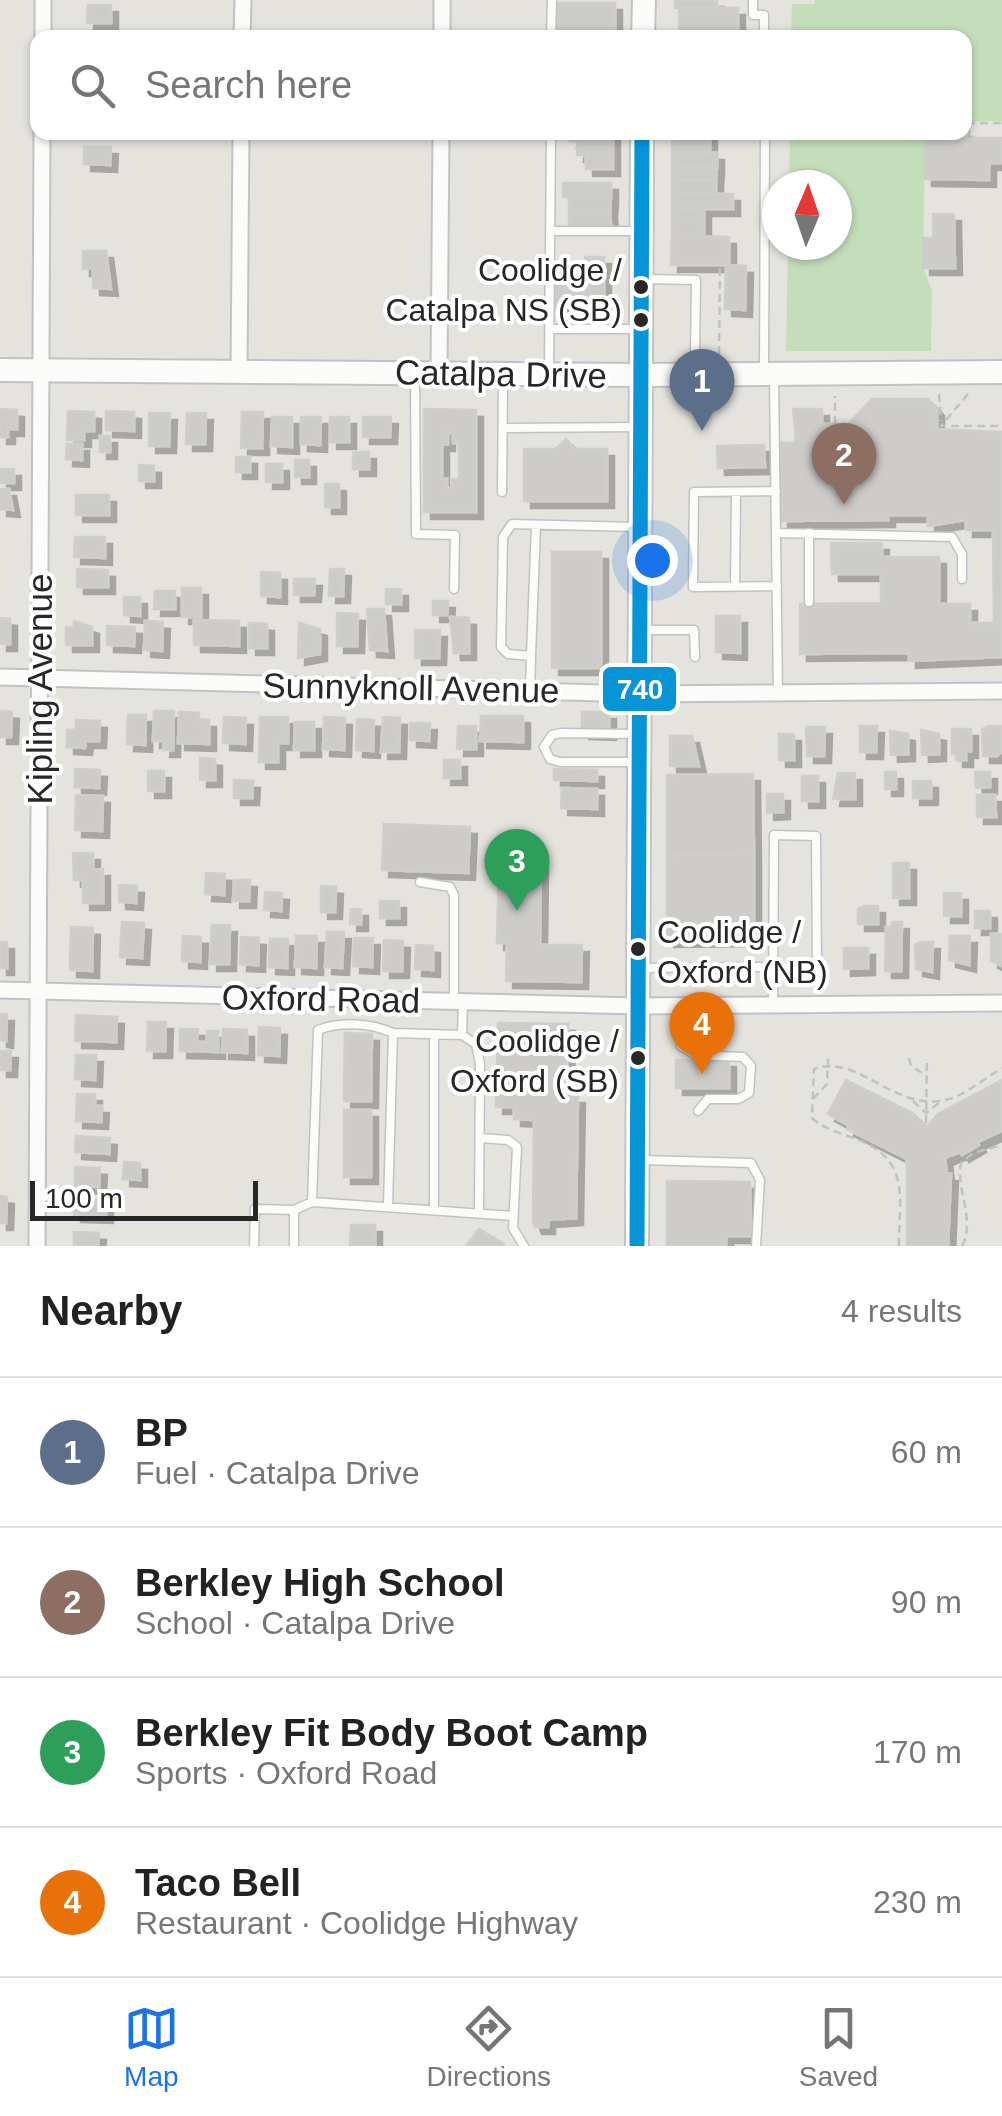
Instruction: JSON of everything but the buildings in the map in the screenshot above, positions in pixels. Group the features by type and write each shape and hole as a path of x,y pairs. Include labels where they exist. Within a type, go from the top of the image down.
{"main road":[{"path":"643,30 644,0"},
{"path":"637,1246 642,140"},
{"name":"Catalpa Drive","path":"0,370 641,376 1002,372"}],"street":[{"path":"43,0 43,30"},
{"path":"242,0 242,30"},
{"path":"442,0 442,30"},
{"name":"Kipling Avenue","path":"37,1246 42,140"},
{"path":"239,371 241,140"},
{"path":"439,372 441,140"},
{"name":"Sunnyknoll Avenue","path":"0,677 640,694 1002,691"},
{"name":"Oxford Road","path":"0,990 638,1006 1002,1003"}],"lane":[{"path":"552,0 552,30"},
{"path":"753,0 753,15 764,15 764,30"},
{"path":"548,375 550,140"},
{"path":"764,140 769,374 776,491 778,694"},
{"path":"550,232 643,232"},
{"path":"642,279 696,280 695,355"},
{"path":"549,329 642,329"},
{"path":"415,372 416,534 456,535 454,589"},
{"path":"502,492 503,375"},
{"path":"503,428 641,427"},
{"path":"776,491 694,492 693,587 777,586"},
{"path":"735,587 736,492"},
{"path":"532,656 508,654 501,647 502,537 512,524 641,527"},
{"path":"530,691 536,525"},
{"path":"809,533 809,602"},
{"path":"777,534 952,537 962,554 962,580"},
{"path":"640,630 694,630 694,657"},
{"path":"640,734 561,733 552,735 544,747 550,759 560,762 640,762"},
{"path":"638,968 774,970 817,973 816,836 774,836 774,970 773,1006"},
{"path":"420,882 450,887 454,895 462,1035"},
{"path":"312,1202 314,1041 318,1030 330,1025 376,1026 393,1032 462,1035 476,1044 480,1064 479,1211"},
{"path":"388,1205 393,1032"},
{"path":"434,1035 434,1210"},
{"path":"681,1046 696,1055 743,1057 751,1066 749,1093 738,1099 708,1099 698,1111"},
{"path":"480,1138 508,1140 517,1146 518,1202 512,1216 513,1228 524,1246"},
{"path":"638,1160 751,1163 760,1180 756,1246"},
{"path":"254,1246 255,1209 294,1210 312,1202 512,1216"},
{"path":"294,1210 294,1246"}],"path":[{"path":"972,123 1002,122"},
{"path":"720,265 720,356"},
{"path":"938,394 941,422"},
{"path":"941,422 968,394"},
{"path":"836,396 836,424"},
{"path":"941,422 1002,426"},
{"path":"909,1058 911,1066 927,1076"},
{"path":"926,1124 927,1058"},
{"path":"812,1100 826,1084 828,1059"},
{"path":"913,1100 955,1096 1002,1068"},
{"path":"899,1246 899,1181 893,1162 864,1142 817,1124 812,1100 814,1069 850,1069 913,1100 926,1113"},
{"path":"926,1113 932,1112 940,1099"},
{"path":"962,1246 968,1224 960,1192 961,1163 973,1153 1002,1145"}],"green space":[{"path":"815,0 1002,0 1002,121 972,121 972,30 791,30 792,4 814,4"},
{"path":"790,140 925,140 923,268 932,290 931,351 786,351 788,260 852,260 852,170 789,170"}],"transit line":[{"name":"740","path":"637,1246 642,140"}],"place":[{"name":"Coolidge / Catalpa NS (SB)","path":"641,287"},
{"name":"BP","path":"702,431"},
{"name":"Berkley High School","path":"844,505"},
{"name":"Berkley Fit Body Boot Camp","path":"517,911"},
{"name":"Coolidge / Oxford (NB)","path":"638,949"},
{"name":"Coolidge / Oxford (SB)","path":"638,1058"},
{"name":"Taco Bell","path":"702,1074"}]}
